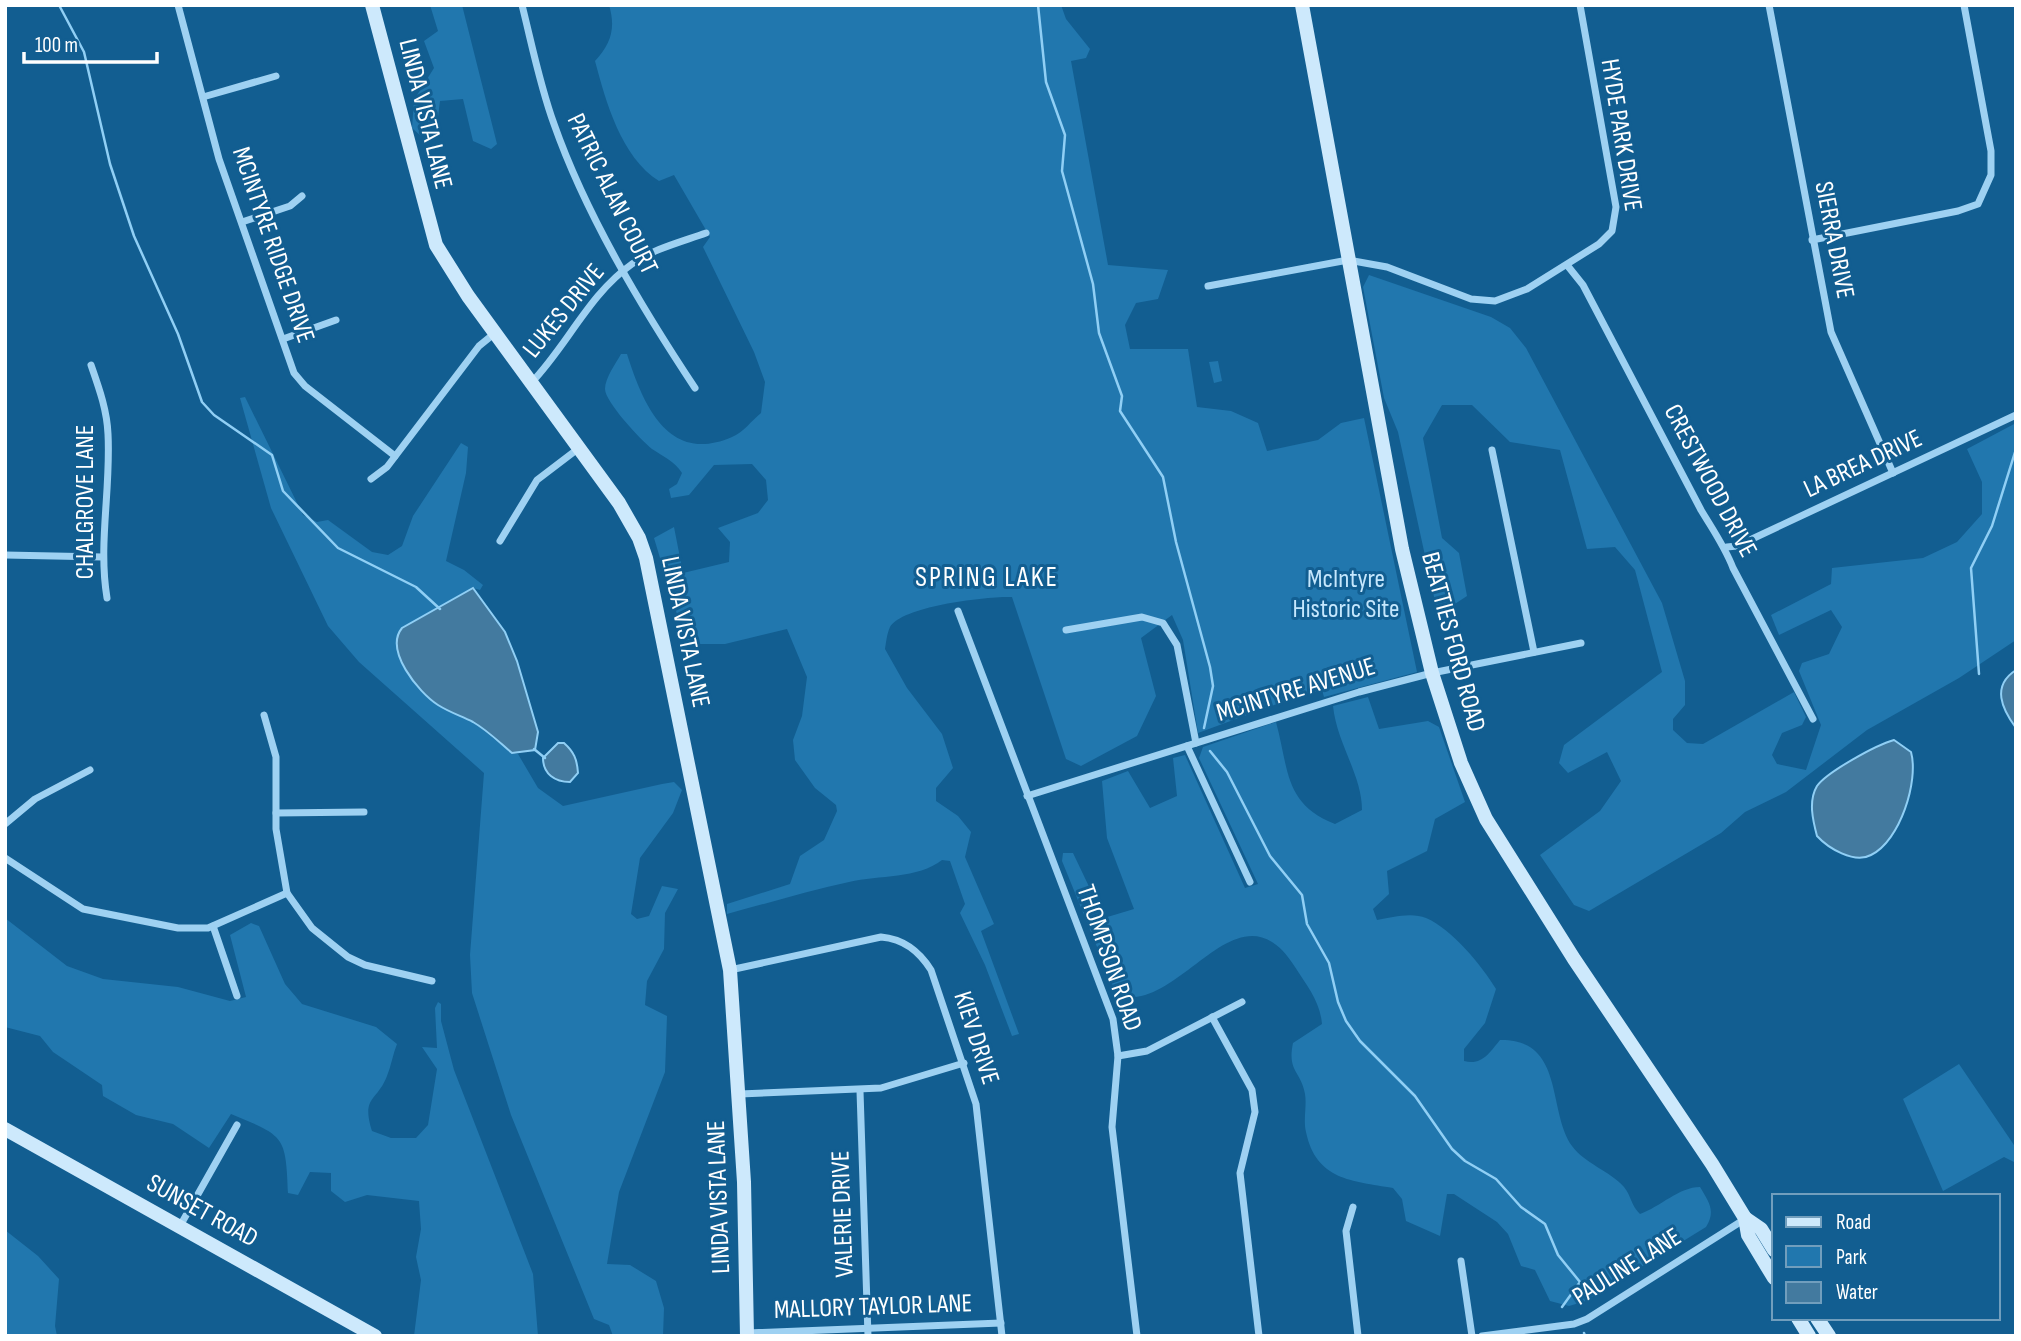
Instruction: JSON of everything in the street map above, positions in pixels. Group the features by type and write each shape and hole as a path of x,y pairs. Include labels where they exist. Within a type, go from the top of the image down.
{"main road":[{"name":"LINDA VISTA LANE","path":"372,5 430,233 444,261 580,447 631,522 646,558 730,971 740,1094 747,1334"},
{"name":"BEATTIES FORD ROAD","path":"1302,5 1402,550 1432,673 1461,763 1486,818 1574,959 1698,1143 1745,1219 1748,1235 1772,1275"},
{"name":"SUNSET ROAD","path":"5,1129 375,1336"},
{"name":"BEATTIES FORD ROAD","path":"1745,1219 1761,1229 1772,1247"},
{"path":"1799,1320 1808,1336"},
{"path":"1818,1320 1829,1336"}],"street":[{"name":"MCINTYRE RIDGE DRIVE","path":"178,5 219,159 294,373 305,386 395,456"},
{"name":"PATRIC ALAN COURT","path":"522,5 554,127 622,272 695,388"},
{"name":"HYDE PARK DRIVE","path":"1348,260 1375,264 1452,294 1481,301 1515,295 1567,265 1607,237 1616,218 1580,5"},
{"name":"SIERRA DRIVE","path":"1769,5 1831,332 1893,473"},
{"path":"1812,240 1958,211 1978,204 1991,175 1991,151 1964,5"},
{"path":"203,97 276,76"},
{"path":"242,222 290,206 302,196"},
{"name":"LUKES DRIVE","path":"531,383 604,289 622,272 648,255 706,233"},
{"path":"1208,286 1348,260"},
{"name":"CRESTWOOD DRIVE","path":"1567,265 1583,285 1702,510 1719,540 1727,547 1733,568 1813,719"},
{"path":"283,339 336,320"},
{"path":"371,479 395,456 479,346 495,333"},
{"name":"CHALGROVE LANE","path":"91,365 105,410 108,435 103,557 107,598"},
{"name":"LA BREA DRIVE","path":"1727,547 1737,546 2016,415"},
{"path":"500,541 537,480 580,447"},
{"path":"1492,450 1534,652"},
{"path":"5,555 103,557"},
{"name":"THOMPSON ROAD","path":"958,611 1108,1002 1118,1056 1112,1126 1137,1336"},
{"path":"1066,629 1142,617 1163,623 1177,645 1196,743"},
{"name":"MCINTYRE AVENUE","path":"1027,796 1432,673 1581,643"},
{"path":"264,715 276,757 278,850 287,893 312,928 348,957 365,965 432,981"},
{"path":"1187,746 1251,882"},
{"path":"5,824 35,799 90,770"},
{"path":"276,813 364,812"},
{"path":"5,858 83,909 178,928 196,930 214,926 287,893"},
{"path":"214,926 237,996"},
{"name":"KIEV DRIVE","path":"730,971 869,939 891,938 903,942 923,957 931,970 976,1104 1002,1336"},
{"path":"1118,1056 1147,1051 1241,1002"},
{"path":"1212,1017 1252,1090 1255,1102 1240,1173 1259,1336"},
{"path":"740,1094 860,1091 904,1083 964,1063"},
{"name":"VALERIE DRIVE","path":"860,1091 868,1332"},
{"path":"180,1226 237,1125"},
{"path":"1353,1207 1346,1231 1358,1336"},
{"name":"PAULINE LANE","path":"1482,1336 1574,1324 1587,1319 1745,1219"},
{"path":"1461,1261 1472,1336"},
{"name":"MALLORY TAYLOR LANE","path":"747,1334 868,1332 1001,1323"}],"green space":[{"path":"430,5 462,5 497,144 491,149 473,141 463,99 440,101 437,125 421,136 412,128 414,100 434,68 424,41 438,31"},
{"name":"McIntyre Historic Site","path":"609,5 1061,5 1066,19 1090,49 1086,58 1071,61 1108,265 1168,270 1158,299 1136,303 1125,325 1130,349 1188,349 1197,407 1231,411 1258,423 1267,451 1318,440 1341,423 1364,418 1417,672 1324,697 1322,690 1304,694 1198,733 1183,640 1172,615 1141,638 1156,696 1137,736 1081,766 1066,759 1012,597 984,598 928,608 911,613 890,627 885,649 907,688 942,734 953,768 936,788 936,801 958,816 971,832 965,857 994,924 981,931 1019,1034 1012,1036 985,965 960,913 965,904 950,861 942,860 922,870 834,886 727,914 727,904 790,884 800,856 824,840 837,811 836,805 815,788 795,760 793,740 802,716 807,677 787,629 725,644 686,644 654,538 674,527 683,573 729,562 730,542 718,528 758,513 768,500 766,480 752,464 714,465 689,495 671,498 669,489 677,484 682,473 640,438 611,403 605,389 609,375 621,354 627,354 641,392 661,425 675,436 691,443 710,444 736,435 761,413 765,382 754,352 703,247 710,237 674,175 659,181 646,171 625,143 610,111 595,61 611,35"},
{"path":"1369,275 1491,317 1510,328 1526,348 1662,603 1685,681 1685,705 1673,719 1673,730 1687,743 1703,744 1794,692 1806,717 1802,725 1782,733 1772,755 1777,764 1806,770 1821,725 1799,671 1802,663 1829,654 1842,627 1831,610 1779,635 1771,615 1831,584 1832,568 1923,558 1957,542 1982,514 1982,482 1967,449 2016,423 2016,640 1959,678 1867,730 1786,792 1745,812 1721,833 1589,911 1574,905 1540,855 1600,811 1621,781 1607,752 1568,773 1559,763 1564,745 1662,672 1635,570 1615,547 1587,549 1560,450 1510,442 1472,405 1442,405 1423,438 1442,538 1459,553 1467,596 1438,615 1398,432 1384,398 1363,287"},
{"path":"1218,361 1222,381 1214,383 1209,362"},
{"path":"245,397 303,515 317,522 328,520 372,552 388,555 402,546 413,516 461,443 468,447 466,473 446,561 464,570 483,585 480,590 473,588 402,628 402,663 437,704 473,722 512,753 518,754 538,788 563,806 674,782 682,790 673,813 640,858 631,914 637,919 649,916 662,886 678,889 665,913 664,949 647,981 645,1005 667,1016 665,1072 619,1192 607,1264 630,1265 656,1281 664,1308 663,1336 613,1336 609,1325 594,1319 511,1115 472,993 470,955 484,773 359,662 328,626 271,508 240,398"},
{"path":"1368,697 1379,729 1428,721 1439,727 1465,802 1435,819 1427,851 1387,871 1389,894 1373,909 1377,920 1415,915 1436,923 1466,949 1496,989 1485,1023 1464,1049 1464,1061 1481,1060 1500,1040 1521,1043 1535,1051 1545,1064 1551,1079 1564,1131 1572,1146 1624,1187 1640,1214 1692,1188 1700,1187 1708,1202 1711,1216 1706,1227 1586,1301 1569,1306 1550,1301 1535,1270 1521,1266 1508,1234 1497,1222 1454,1194 1447,1194 1440,1236 1406,1221 1402,1199 1393,1188 1350,1180 1327,1169 1318,1160 1306,1132 1305,1094 1293,1066 1292,1053 1293,1043 1322,1024 1321,1016 1316,1001 1295,967 1274,943 1252,936 1231,941 1164,986 1141,996 1117,996 1062,861 1063,853 1073,853 1104,918 1134,909 1107,838 1102,781 1128,771 1150,808 1177,796 1173,758 1185,755 1245,888 1258,884 1199,758 1203,747 1276,722 1287,770 1297,796 1318,816 1335,824 1362,810 1358,784 1339,733 1333,706"},
{"path":"5,918 67,966 103,979 178,987 230,1001 246,997 230,935 251,923 259,926 285,984 302,1004 376,1027 397,1044 387,1076 368,1111 372,1131 391,1138 416,1138 428,1125 437,1069 422,1047 437,1048 435,1008 438,1002 441,1004 441,1021 454,1070 533,1274 538,1336 414,1336 421,1280 416,1257 421,1229 419,1201 367,1195 345,1202 331,1191 331,1173 310,1172 298,1195 288,1193 283,1148 272,1133 262,1127 231,1114 209,1148 173,1124 136,1115 103,1096 102,1085 53,1052 40,1036 5,1027"},
{"path":"1959,1064 2016,1148 2016,1163 2004,1157 1943,1191 1903,1099"},
{"path":"5,1230 38,1256 59,1279 55,1326 57,1336 5,1336"}],"water":[{"path":"473,588 505,632 517,661 538,732 535,750 512,753 478,725 438,705 421,691 400,659 397,647 402,628"},
{"path":"2016,670 2016,728 2003,706 2001,690 2008,676"},
{"path":"1894,740 1911,752 1913,764 1910,794 1905,809 1891,837 1881,848 1864,857 1849,856 1817,836 1812,811 1814,792 1822,780 1841,767"},
{"path":"558,743 564,743 576,760 578,773 570,782 551,776 545,768 543,758"}],"waterway":[{"path":"59,5 84,52 110,164 134,236 178,334 202,402 214,415 272,455 283,491 338,548 416,587 440,609"},
{"path":"1038,5 1046,82 1065,135 1062,171 1093,284 1099,333 1122,396 1120,411 1163,477 1176,542 1210,667 1213,686 1204,728"},
{"path":"1979,674 1971,568 1992,526 2016,449"},
{"path":"534,749 545,758"},
{"path":"1210,751 1227,772 1270,856 1302,895 1307,924 1329,963 1338,1002 1346,1021 1360,1041 1415,1096 1452,1149 1465,1161 1496,1179 1521,1207 1545,1224 1558,1255 1580,1282 1562,1307"}],"district":[{"name":"SPRING LAKE","path":"987,577"}]}
